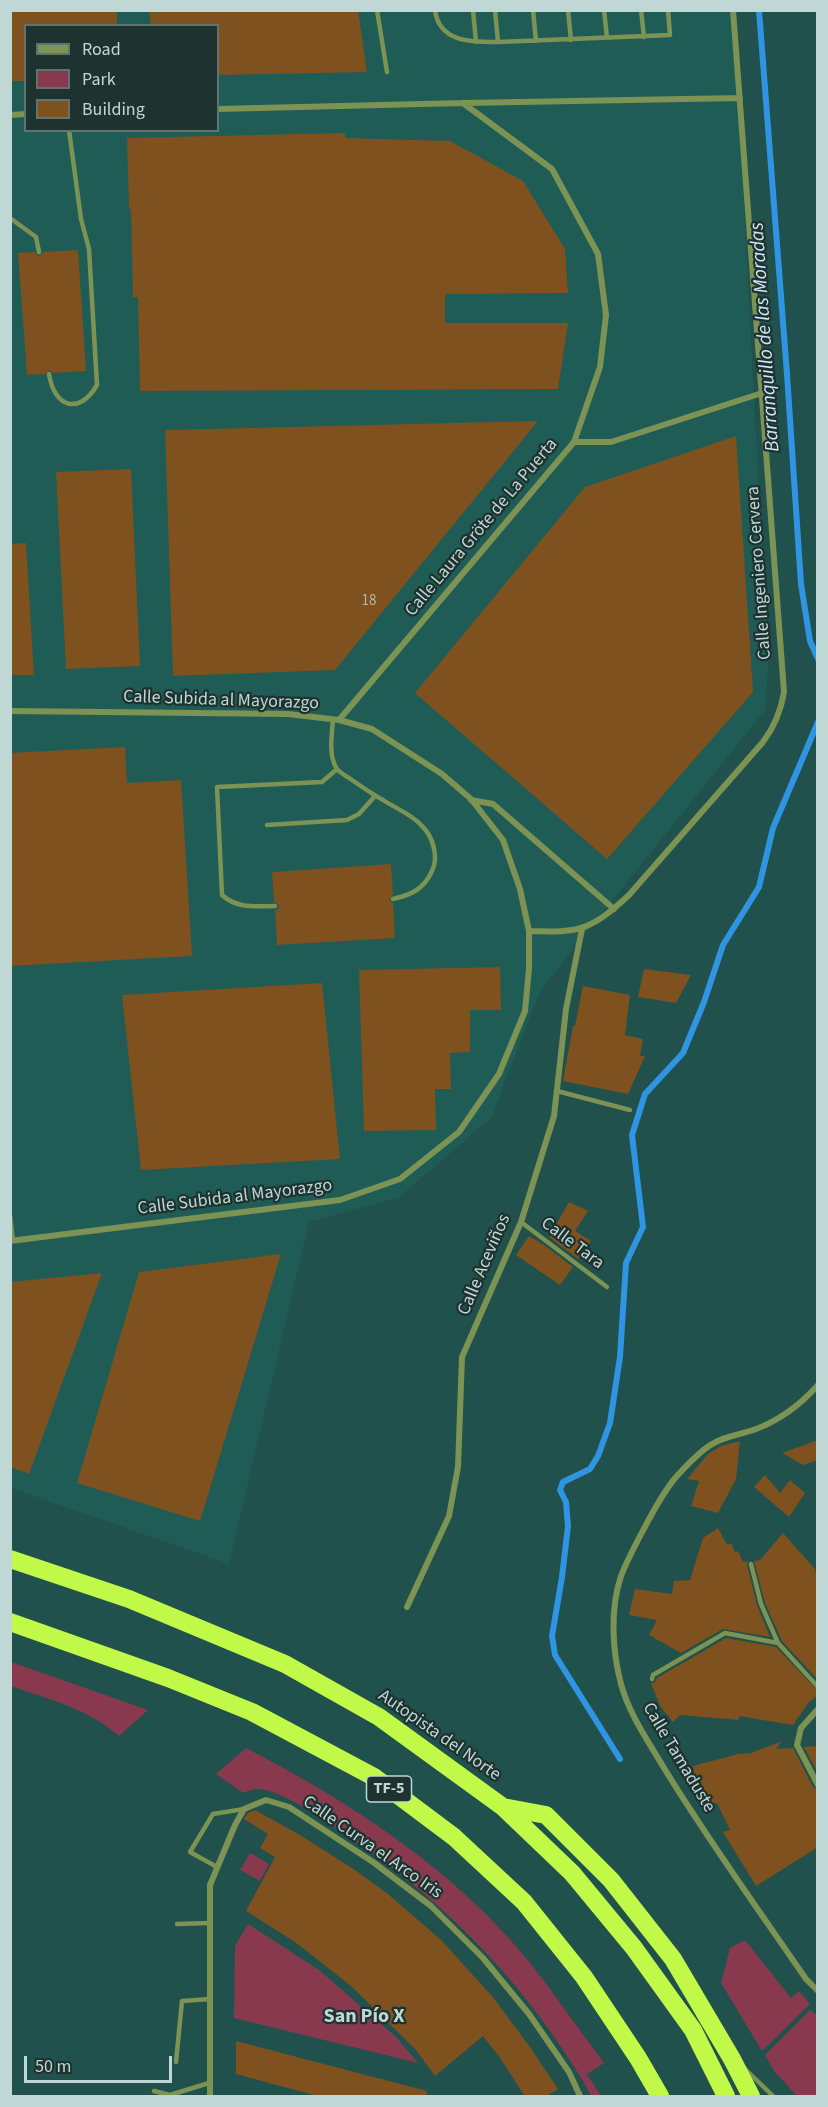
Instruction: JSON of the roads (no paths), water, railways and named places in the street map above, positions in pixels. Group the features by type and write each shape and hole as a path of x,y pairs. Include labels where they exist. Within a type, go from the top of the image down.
{"highway":[{"name":"Autopista del Norte","path":"10,1559 129,1599 285,1665 379,1717 504,1807 572,1873 634,1948 693,2030 726,2097"},
{"name":"TF-5","path":"10,1622 168,1678 252,1712 374,1778 454,1837 524,1902 584,1977 638,2058 660,2097"},
{"path":"504,1807 546,1815 611,1880 673,1959 732,2059 751,2097"}],"street":[{"name":"Calle Ingeniero Cervera","path":"529,931 561,932 582,929 598,922 614,909 629,895 763,742 774,726 782,705 784,692 733,10"},
{"path":"219,109 740,98"},
{"name":"Calle Laura Gröte de La Puerta","path":"336,720 574,442 600,367 606,315 598,254 552,169 463,103"},
{"path":"574,442 611,442 762,393"},
{"name":"Calle Subida al Mayorazgo","path":"10,711 288,714 336,720 372,729 442,774 471,800 503,840 520,889 529,931 530,969 525,1011 499,1074 459,1132 400,1179 340,1200 12,1241"},
{"path":"471,800 494,804 614,909"},
{"name":"Calle Aceviños","path":"407,1607 449,1516 458,1467 462,1357 521,1222 554,1116 566,1009 582,929"},
{"name":"Calle Tamaduste","path":"818,1385 785,1415 757,1429 727,1437 710,1445 674,1480 637,1542 621,1577 614,1611 615,1646 621,1684 635,1720 710,1839 806,1978 818,1991"},
{"path":"818,1709 801,1728 797,1745 818,1785"},
{"name":"Calle Curva el Arco Iris","path":"244,1809 266,1800 289,1807 373,1862 430,1906 483,1958 529,2014 569,2072 580,2097"},
{"path":"210,2097 210,1885 216,1867 244,1809"}],"lane":[{"path":"377,10 387,72"},
{"path":"435,10 436,20 448,34 476,42 670,35 668,10"},
{"path":"473,10 476,42"},
{"path":"495,10 498,42"},
{"path":"532,10 536,41"},
{"path":"568,10 571,40"},
{"path":"604,10 607,39"},
{"path":"641,10 644,37"},
{"path":"48,374 57,397 62,403 82,402 91,395 97,385 89,249 81,219 69,132"},
{"path":"10,218 36,237 39,252"},
{"path":"336,720 332,751 337,769 375,796 411,816 423,826 432,842 435,857 434,868 420,889 408,896 393,899"},
{"path":"275,906 241,906 222,895 217,787 322,782 337,769"},
{"path":"267,825 347,820 359,814 375,796"},
{"path":"557,1091 630,1110"},
{"path":"10,1215 12,1241"},
{"name":"Calle Tara","path":"521,1222 607,1287"},
{"path":"751,1564 761,1604 778,1643 818,1687"},
{"path":"652,1679 653,1675 725,1633 778,1643"},
{"path":"216,1867 190,1852 213,1814 244,1809"},
{"path":"177,1924 210,1923"},
{"path":"176,2062 182,2001 210,1999"},
{"path":"732,2059 752,2073 773,2097"},
{"path":"154,2091 170,2095 209,2083"}],"waterway":[{"name":"Barranquillo de las Moradas","path":"759,10 801,584 810,641 818,659"},
{"name":"Barranquillo de las Moradas","path":"620,1759 555,1655 552,1636 568,1526 566,1502 560,1490 563,1482 590,1469 598,1456 610,1423 620,1357 626,1263 643,1227 632,1135 645,1094 683,1053 704,1002 723,945 759,887 773,828 818,722"}],"district":[{"name":"San Pío X","path":"364,2018"}]}
